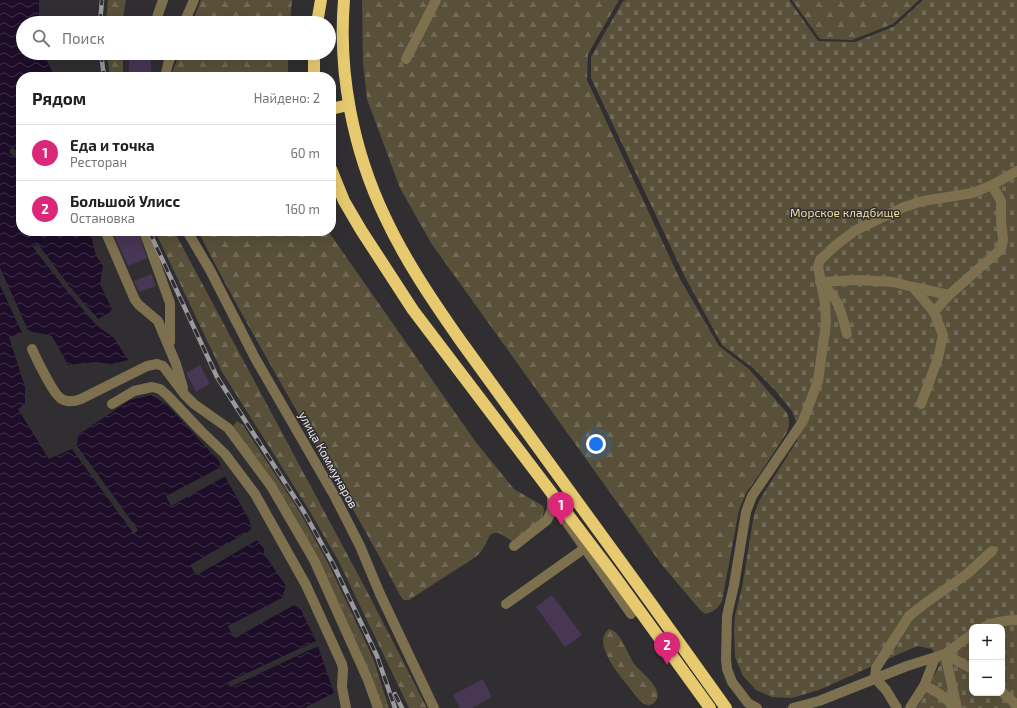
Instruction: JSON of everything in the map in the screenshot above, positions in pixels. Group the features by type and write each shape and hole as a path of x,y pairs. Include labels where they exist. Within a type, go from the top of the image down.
{"highway":[{"path":"318,16 321,0"},
{"path":"344,0 344,64 348,105 364,167 384,216 430,298 726,708"},
{"path":"314,60 314,72"},
{"path":"336,109 348,105"},
{"path":"336,181 344,201 382,264 414,310 553,498 613,574 708,707"}],"street":[{"path":"157,16 163,0"},
{"path":"187,16 194,0"},
{"path":"406,59 436,0"},
{"path":"166,72 169,60"},
{"path":"757,708 748,703 732,682 727,669 727,616 734,585 746,512 752,496 803,421 818,381 826,323 825,304 818,266 820,260 831,248 856,230 904,207 923,201 973,192 992,185 1017,170"},
{"path":"934,312 949,295 1001,248 1003,239 1001,201 992,185"},
{"path":"107,236 135,300 158,321 171,349 185,395"},
{"path":"146,236 170,303 171,349"},
{"name":"улица Коммунаров","path":"190,236 210,270 255,358 334,495 360,546 380,594 434,708"},
{"path":"820,282 858,280 893,282 949,295"},
{"path":"820,282 830,290 836,298 847,334"},
{"path":"913,287 934,312 943,335 938,358 922,404"},
{"path":"32,349 56,395 64,400 75,401 81,399 147,366 157,364 163,366 185,395 194,404 228,428 271,486 314,560 368,680 378,708"},
{"path":"112,404 134,391 152,387 160,389 225,454 256,494 306,585 342,664 342,687 346,708"},
{"path":"514,546 547,520 550,516 553,498"},
{"path":"553,498 585,548 631,614"},
{"path":"506,604 585,548"},
{"path":"897,708 886,690 875,678 876,668 909,616 967,574 992,551"},
{"path":"991,624 1017,620"},
{"path":"792,708 819,701 907,666 940,656 969,636"},
{"path":"940,656 969,668"},
{"path":"910,708 940,656"},
{"path":"940,656 956,708"},
{"path":"924,686 937,691 956,708"},
{"path":"1005,695 1017,705"}],"green space":[{"path":"108,0 126,0 123,16 107,16"},
{"path":"201,0 292,0 291,16 195,16"},
{"path":"362,0 619,0 588,54 587,80 680,279 719,346 749,369 787,413 789,419 789,427 786,434 746,493 739,510 722,601 714,610 706,614 701,611 662,565 431,243 400,188 367,99 363,63"},
{"name":"Морское кладбище","path":"626,0 789,0 818,41 855,42 895,26 923,0 1017,0 1017,708 917,708 940,664 932,649 917,646 819,690 792,698 772,697 756,690 743,676 735,657 734,629 735,615 742,588 754,514 760,499 797,441 799,429 792,411 775,390 752,367 722,345 685,277 591,78 591,57 623,1"},
{"path":"792,0 919,0 893,24 852,40 820,39"},
{"path":"108,60 123,60 123,72 109,72"},
{"path":"177,60 288,60 288,72 173,72"},
{"path":"157,236 177,236 369,595 427,708 409,708 339,562 309,510 222,372"},
{"path":"201,236 332,236 475,441 514,489 543,506 544,510 542,519 512,541 499,533 490,535 484,547 474,558 409,600 404,600 222,277"},
{"path":"237,421 243,425 301,514 329,565 373,658 389,708 383,708 373,679 318,559 234,428 233,426"},
{"path":"609,629 614,631 621,639 632,661 655,687 658,697 652,704 646,705 639,700 609,659 603,642 604,635"}],"water":[{"path":"0,0 39,0 39,16 16,16 16,60 46,60 52,72 16,72 16,151 12,147 9,152 16,158 16,236 91,236 96,256 103,266 100,284 112,309 109,313 98,319 69,286 38,244 33,247 95,324 114,338 128,360 112,364 94,362 68,365 52,336 28,330 0,268"},
{"path":"0,285 22,333 9,337 25,387 25,403 18,409 49,459 72,449 134,533 138,530 77,446 78,435 130,400 152,395 168,406 219,461 226,479 248,518 251,530 191,565 197,575 257,540 264,549 264,554 286,586 282,598 228,626 235,638 294,605 301,610 316,641 228,682 230,687 318,646 334,693 304,708 0,708"}],"pier":[{"path":"38,244 69,286 98,319 97,321 67,287 37,246 35,247 66,286 96,322 95,323 32,246"},
{"path":"77,446 138,530 134,534 72,449 74,448 134,531 136,530 75,447"},
{"path":"221,467 226,476 171,506 166,496"},
{"path":"251,530 252,532 193,566 197,573 256,539 257,540 196,575 190,565"},
{"path":"286,586 287,589 283,599 231,627 235,635 293,603 294,605 234,638 228,626 282,598"},
{"path":"316,641 231,685 317,645 318,646 230,687 228,683"}],"building":[{"path":"129,60 151,60 151,72 129,72"},
{"path":"114,236 140,236 147,258 128,266"},
{"path":"152,274 156,286 139,292 134,281"},
{"path":"200,365 210,384 196,392 186,373"},
{"path":"552,595 582,635 565,647 536,607"},
{"path":"483,679 492,697 472,708 460,708 453,695"}],"railway":[{"path":"101,16 102,0"},
{"path":"102,60 103,72"},
{"path":"151,236 217,377 304,512 333,564 377,656 395,708"},
{"path":"395,694 402,708"}],"place":[{"name":"Еда и точка","path":"561,525"},
{"name":"Большой Улисс","path":"667,665"}]}
